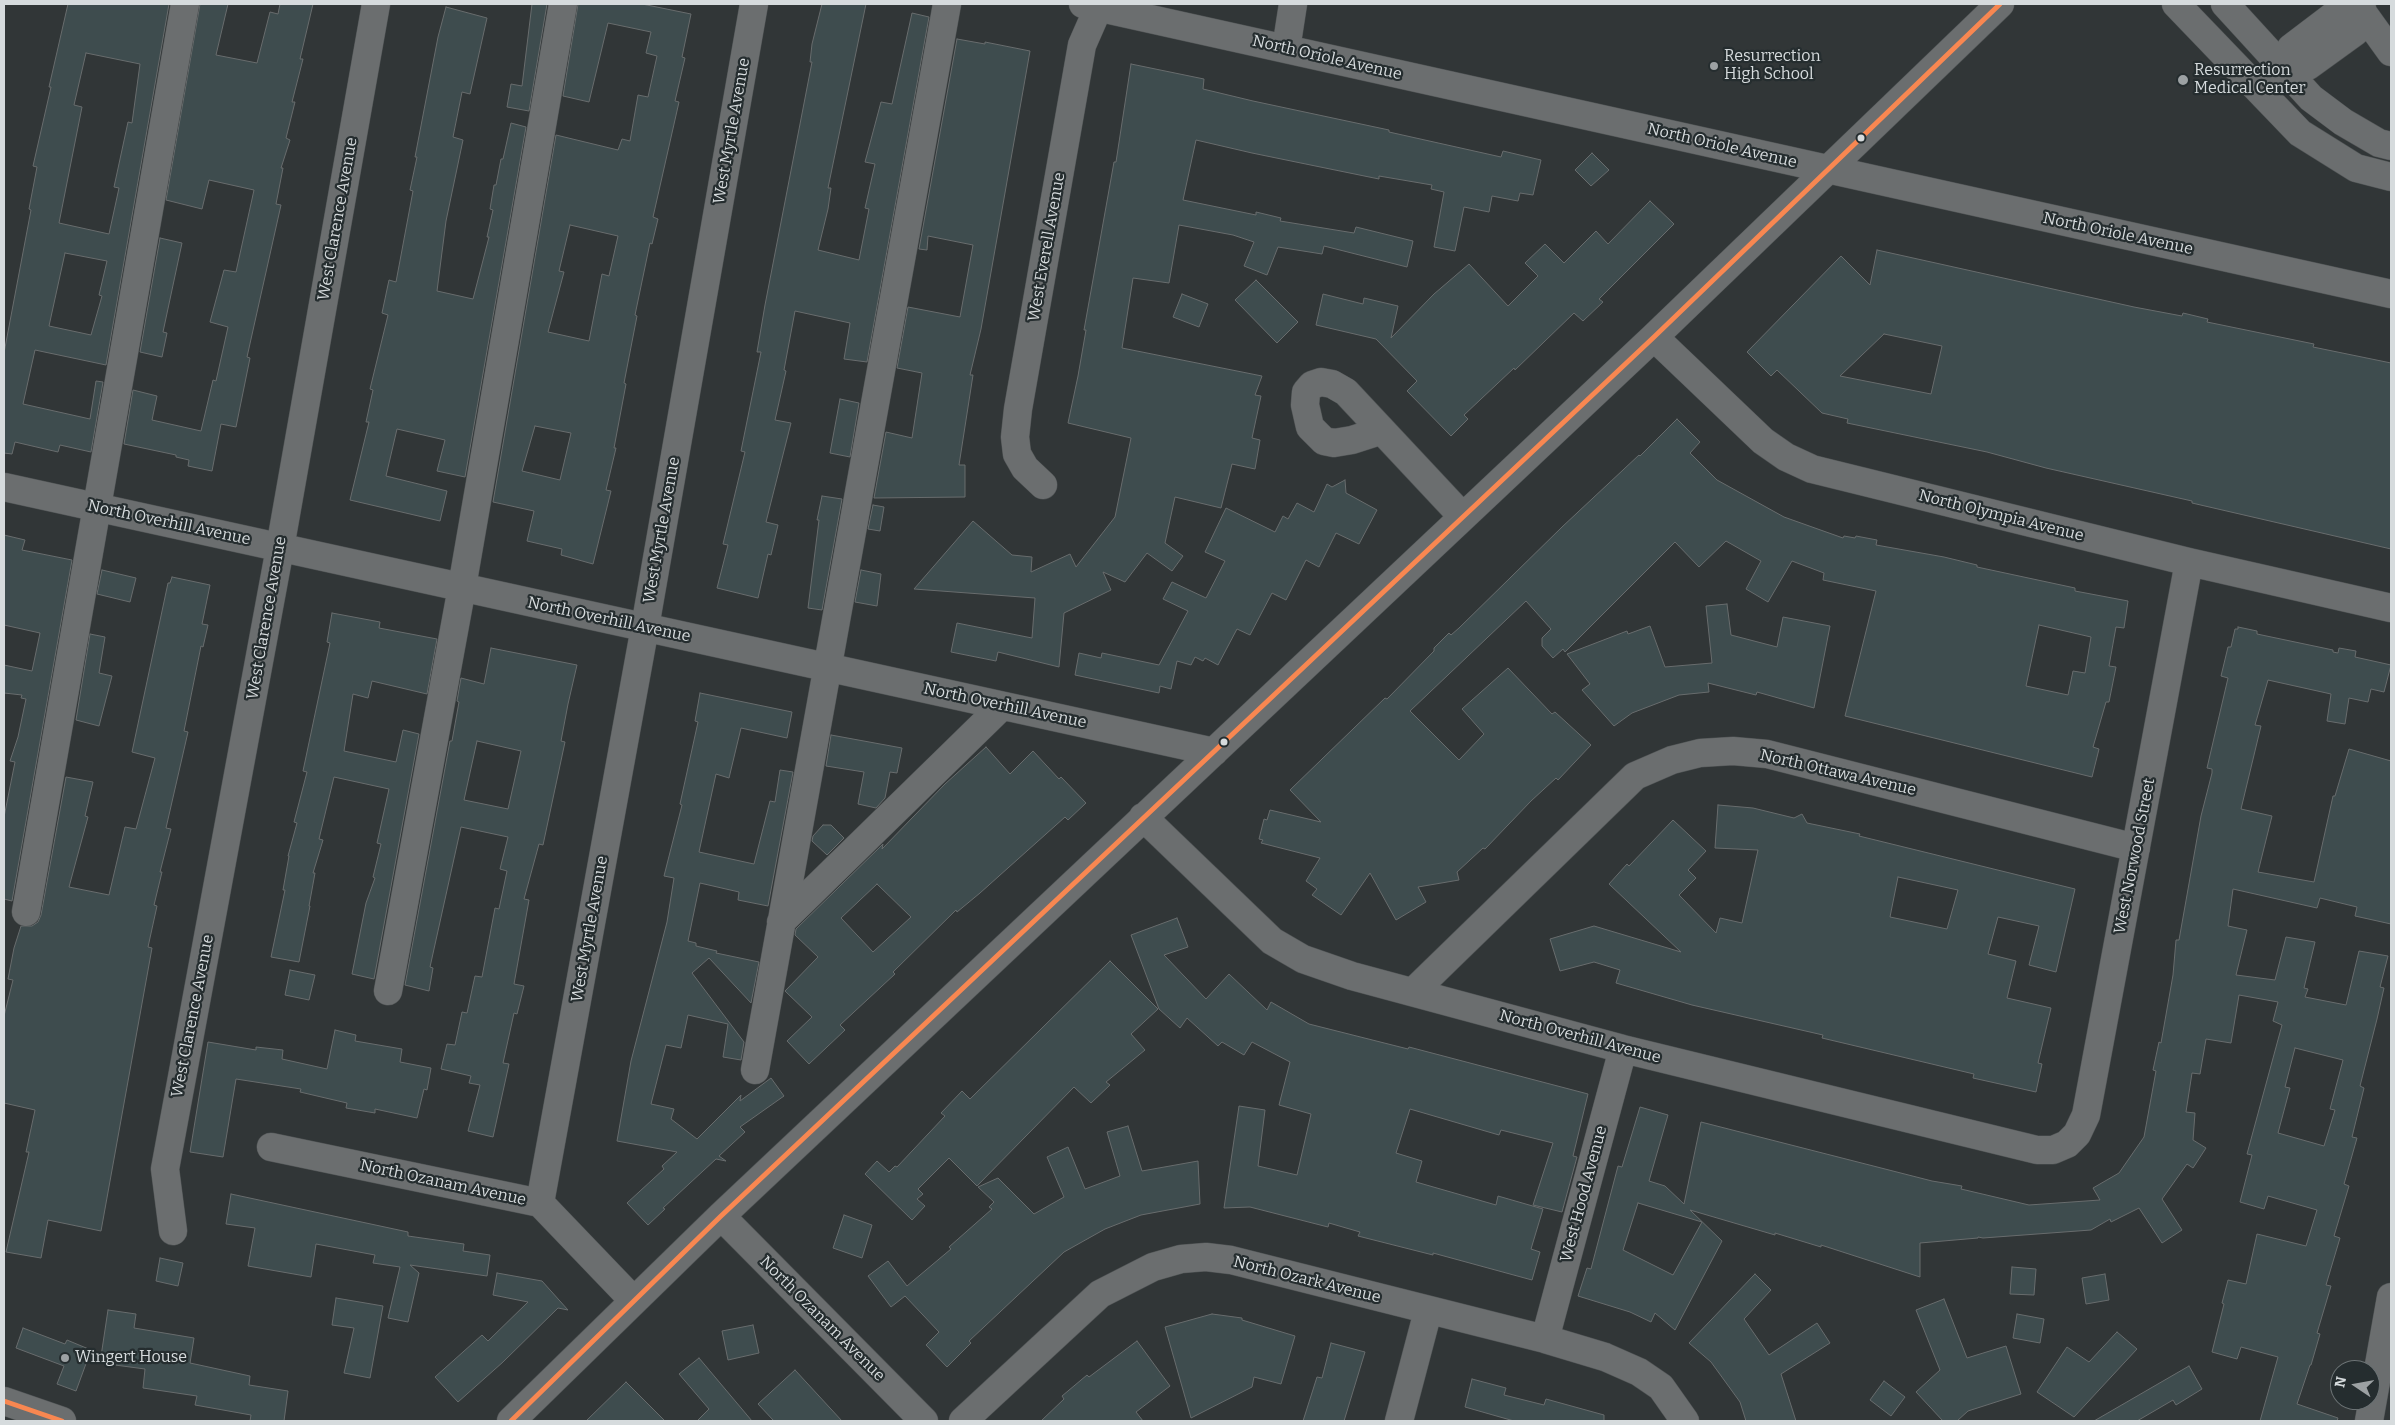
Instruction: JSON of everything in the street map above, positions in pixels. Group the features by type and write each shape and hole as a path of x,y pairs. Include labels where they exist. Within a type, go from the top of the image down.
{"street":[{"path":"26,912 185,4"},
{"name":"West Clarence Avenue","path":"173,1231 165,1169 280,548 376,4"},
{"path":"388,991 462,587 563,4"},
{"name":"West Myrtle Avenue","path":"540,1203 645,628 754,4"},
{"path":"755,1070 826,667 947,4"},
{"path":"1286,49 1293,4"},
{"path":"511,1421 721,1216 1143,816 1214,752 1654,337 2000,4"},
{"path":"2176,4 2300,134 2356,168 2391,177"},
{"path":"2226,4 2311,98 2343,122 2379,143 2391,146"},
{"name":"North Oriole Avenue","path":"1094,5 2391,294"},
{"name":"West Everell Avenue","path":"1043,485 1025,468 1017,454 1018,409 1082,45 1094,5"},
{"path":"2261,93 2286,72 2291,48 2341,10 2362,8 2391,52"},
{"name":"North Olympia Avenue","path":"1654,337 1763,441 1786,457 1812,469 2189,562 2391,608"},
{"path":"1380,431 1463,517"},
{"name":"North Overhill Avenue","path":"4,487 1214,752"},
{"name":"West Norwood Street","path":"2068,1144 2077,1134 2086,1115 2189,562"},
{"path":"781,922 1002,706"},
{"name":"North Ottawa Avenue","path":"1414,991 1635,776 1672,760 1700,753 1768,754 2136,848"},
{"name":"North Overhill Avenue","path":"1143,816 1272,941 1303,959 1352,976 1414,991 1623,1049 2037,1150 2054,1150 2068,1144"},
{"name":"West Hood Avenue","path":"1545,1339 1623,1049"},
{"name":"North Ozanam Avenue","path":"271,1147 540,1203 634,1301"},
{"name":"North Ozanam Avenue","path":"721,1216 924,1421"},
{"name":"North Ozark Avenue","path":"963,1421 1100,1294 1153,1267 1181,1259 1206,1257 1231,1260 1545,1339 1605,1357 1639,1372 1661,1387 1683,1417"},
{"path":"2369,1421 2391,1296"},
{"path":"1400,1421 1428,1311"},
{"path":"4,1401 62,1421"}],"building":[{"path":"68,4 169,4 106,365 35,350 23,404 90,419 96,381 103,382 91,452 60,445 58,452 15,442 12,454 4,453 4,353 31,210 29,209 37,167 33,166 51,87 49,87","holes":["86,53 140,64 132,123 128,122 114,187 119,188 109,234 59,223 82,107 74,105","65,253 107,261 99,295 102,296 91,335 49,326"]},
{"path":"200,4 228,4 216,55 257,63 270,12 278,14 280,4 313,4 300,59 303,59 292,102 295,102 286,138 290,140 281,168 283,168 276,204 281,205 247,357 250,358 236,427 221,424 212,471 188,466 189,460 176,457 176,455 124,444 133,390 157,396 152,420 201,431 213,380 216,381 228,327 210,322 224,270 236,272 254,190 209,180 202,209 166,200"},
{"path":"532,4 547,4 529,111 507,107 511,84 522,86"},
{"path":"578,4 642,4 691,14 682,57 685,58 675,101 679,102 653,217 658,219 652,244 650,243 635,315 637,316 624,383 626,384 614,448 616,448 606,490 611,491 593,564 561,555 562,549 527,541 534,511 493,502 556,135 618,150 622,139 630,141 638,95 648,97 657,56 646,53 651,32 608,23 589,102 563,96","holes":["570,225 618,236 609,276 602,274 589,341 548,332 564,272 559,271","535,426 571,433 560,480 522,471"]},
{"path":"822,4 866,4 828,188 831,188 828,209 818,250 859,260 869,209 865,208 875,164 865,162 881,102 892,104 912,13 929,17 867,362 844,359 850,323 795,311 784,370 786,371 775,420 791,423 766,522 778,525 771,555 768,554 758,598 717,588 728,545 723,544 745,452 741,451 761,352 757,352 765,305 812,62 810,62 812,44"},
{"path":"446,7 487,18 470,94 462,92 453,137 463,140 446,221 437,291 473,299 489,237 487,237 493,210 490,209 494,185 496,185 511,123 526,127 465,477 437,471 445,440 397,429 386,476 447,491 440,521 350,500 369,422 366,422 373,390 370,389 388,315 382,313 389,280 396,282 413,191 410,190 417,157 415,157 438,37"},
{"path":"957,39 985,44 985,42 1030,51 981,329 970,375 973,375 959,465 965,465 965,497 874,498 886,432 912,438 922,373 897,368 908,307 960,317 973,245 928,236 927,250 919,249"},
{"path":"1131,64 1204,79 1203,89 1253,101 1389,130 1389,132 1501,157 1503,151 1541,160 1533,195 1520,193 1518,201 1492,196 1489,212 1464,207 1455,251 1434,247 1444,192 1431,189 1432,185 1379,176 1379,179 1196,140 1183,200 1256,215 1256,212 1281,218 1280,221 1354,233 1356,227 1413,241 1407,267 1324,246 1322,254 1278,247 1267,275 1244,266 1254,242 1233,235 1179,225 1169,283 1133,278 1122,348 1262,376 1255,395 1261,396 1252,438 1260,440 1255,469 1232,464 1221,508 1175,497 1165,543 1183,556 1172,571 1147,553 1125,582 1103,572 1111,590 1064,613 1059,667 998,652 996,661 951,652 957,623 1032,638 1035,598 914,589 973,521 1012,555 1032,557 1031,572 1070,554 1076,567 1115,517 1131,438 1068,423 1078,376 1086,330 1084,330 1114,162 1116,162"},
{"path":"1592,153 1609,170 1591,186 1575,170"},
{"path":"1650,201 1674,224 1599,299 1603,302 1583,321 1574,313 1515,370 1514,368 1464,415 1468,419 1451,436 1407,391 1417,381 1376,339 1316,325 1323,294 1363,304 1364,298 1398,306 1391,338 1434,294 1469,264 1508,306 1538,276 1525,263 1545,244 1564,263 1596,231 1608,244"},
{"path":"160,238 182,243 163,332 167,333 162,357 140,352"},
{"path":"1877,250 2134,307 2182,316 2183,313 2208,319 2207,322 2314,344 2313,347 2391,363 2391,549 2046,468 1987,452 1847,423 1848,419 1822,413 1777,370 1771,376 1747,352 1841,256 1870,285","holes":["1884,334 1942,346 1931,394 1840,376"]},
{"path":"1256,280 1298,322 1277,343 1235,300"},
{"path":"1182,294 1208,304 1199,327 1173,317"},
{"path":"840,399 859,403 850,457 830,453"},
{"path":"1677,419 1700,442 1690,453 1717,480 1784,517 1843,538 1844,536 1855,538 1856,536 1877,540 1876,545 1944,557 1977,565 1977,567 2075,588 2075,591 2128,601 2124,628 2116,627 2109,666 2116,667 2109,702 2106,702 2093,747 2099,749 2092,777 1845,716 1876,591 1823,580 1824,573 1792,561 1768,602 1746,589 1761,561 1726,541 1699,567 1675,542 1565,652 1563,649 1553,658 1542,646 1542,638 1551,629 1526,601 1410,711 1459,760 1484,734 1462,709 1508,668 1552,714 1555,712 1591,745 1558,780 1556,778 1485,849 1483,848 1457,872 1459,880 1418,887 1426,902 1396,920 1370,873 1341,915 1312,895 1317,889 1306,881 1320,858 1261,843 1263,840 1259,839 1264,819 1267,820 1270,810 1321,822 1290,790 1385,698 1387,699 1449,633 1451,635 1459,628 1562,527 1640,456","holes":["2039,625 2091,637 2085,673 2073,671 2068,695 2026,686"]},
{"path":"1345,480 1346,493 1377,510 1359,544 1336,533 1319,567 1306,560 1286,600 1272,593 1250,635 1237,629 1218,665 1205,658 1203,661 1195,657 1191,665 1177,661 1171,689 1160,686 1159,693 1075,675 1079,653 1101,658 1102,653 1159,665 1188,611 1163,599 1172,582 1206,598 1225,561 1205,552 1226,508 1275,532 1283,516 1288,519 1297,503 1314,512 1327,484 1332,487"},
{"path":"822,496 842,499 822,610 808,608 819,520 817,520"},
{"path":"873,505 884,507 880,531 868,529"},
{"path":"4,535 25,540 22,550 72,560 12,901 4,899 4,817 15,762 10,761 18,737 26,699 21,698 22,695 4,693 4,665 32,671 40,633 4,625"},
{"path":"102,570 136,578 130,602 97,594"},
{"path":"861,570 881,574 877,606 855,602"},
{"path":"172,577 210,585 202,624 208,625 203,647 201,646 184,731 188,732 166,828 171,829 154,905 157,906 148,947 152,948 101,1231 48,1220 41,1258 6,1252 29,1152 26,1152 35,1110 4,1103 4,1016 13,980 8,979 14,948 21,926 32,926 38,922 41,915 66,777 93,782 85,816 88,817 69,887 109,895 125,827 136,829 155,758 132,752 168,583 170,583"},
{"path":"1727,604 1731,635 1777,647 1783,617 1830,626 1814,708 1757,692 1756,695 1708,683 1709,692 1679,695 1632,713 1614,726 1582,690 1590,684 1567,654 1627,631 1628,634 1650,626 1665,667 1712,663 1706,606"},
{"path":"332,613 380,622 379,628 437,639 427,694 372,681 368,698 353,694 344,751 396,762 403,730 419,734 374,979 352,974 366,903 375,878 373,877 381,844 377,843 389,789 334,777 319,839 323,840 313,873 315,873 310,906 299,962 271,957 285,890 283,890 288,856 297,823 294,822 307,772 303,771 330,643 327,642"},
{"path":"2238,627 2257,631 2257,634 2333,650 2333,652 2338,653 2339,648 2356,651 2355,657 2391,665 2384,692 2371,689 2368,702 2349,698 2345,724 2327,721 2331,694 2268,680 2255,725 2261,726 2241,809 2272,816 2258,872 2314,882 2333,796 2335,796 2349,749 2391,761 2391,924 2355,916 2357,907 2320,898 2317,908 2233,889 2228,926 2247,930 2236,975 2275,980 2286,937 2315,942 2304,988 2308,989 2305,997 2346,1005 2359,951 2388,956 2380,987 2384,988 2360,1086 2364,1088 2352,1137 2357,1138 2344,1184 2349,1186 2334,1236 2340,1238 2326,1285 2331,1286 2317,1333 2320,1334 2297,1404 2338,1418 2337,1421 2260,1421 2278,1357 2241,1347 2237,1359 2212,1352 2228,1280 2246,1284 2257,1234 2306,1246 2317,1210 2268,1196 2264,1209 2240,1202 2252,1155 2247,1154 2282,1025 2273,1021 2278,1002 2239,995 2231,1043 2206,1039 2200,1074 2192,1073 2186,1112 2195,1113 2193,1140 2206,1148 2193,1168 2187,1164 2162,1199 2182,1230 2162,1243 2139,1208 2111,1222 2110,1219 2091,1230 1978,1237 1920,1243 1920,1277 1821,1245 1821,1247 1775,1233 1775,1235 1690,1210 1722,1241 1675,1330 1655,1313 1651,1322 1630,1312 1578,1296 1587,1268 1591,1269 1618,1166 1622,1167 1640,1107 1668,1115 1649,1181 1665,1186 1684,1204 1701,1122 1932,1181 1962,1186 1961,1189 2029,1205 2100,1200 2093,1188 2119,1173 2144,1137 2156,1071 2153,1070 2159,1042 2161,1043 2173,975 2176,940 2179,940 2201,816 2212,773 2212,769 2207,768 2228,678 2221,676 2228,647 2231,647 2235,629 2238,629","holes":["2295,1048 2343,1060 2330,1109 2335,1110 2324,1146 2278,1133 2290,1088 2285,1087","1638,1203 1702,1222 1673,1275 1623,1250"]},
{"path":"90,634 105,637 99,673 112,676 99,726 76,720"},
{"path":"491,648 577,665 561,741 565,742 543,845 539,844 524,899 529,900 514,984 524,986 517,1014 514,1013 503,1063 509,1064 493,1137 468,1131 480,1085 469,1083 471,1076 441,1069 447,1044 455,1045 462,1012 467,1013 475,976 482,977 495,908 499,909 507,871 500,869 508,837 461,827 430,967 433,968 429,991 405,985 450,741 452,741 461,678 484,684","holes":["477,741 521,751 508,809 464,800"]},
{"path":"700,693 792,712 787,738 741,728 729,778 716,774 699,852 754,864 770,801 775,802 780,770 793,772 768,906 738,900 739,892 700,883 688,941 696,943 696,946 717,951 716,953 759,962 751,1003 709,958 692,973 744,1042 741,1060 723,1057 728,1024 688,1015 681,1048 666,1045 651,1104 674,1109 671,1119 697,1139 741,1095 740,1101 771,1078 784,1096 740,1127 745,1132 719,1156 726,1161 716,1159 663,1208 665,1209 648,1225 627,1203 664,1169 662,1166 677,1152 617,1141 631,1061 667,922 674,878 664,876 682,805 680,804 698,722 695,721"},
{"path":"831,735 902,748 897,773 890,772 885,798 876,808 858,804 864,772 826,766"},
{"path":"986,747 1010,774 1033,751 1059,779 1061,777 1086,803 1068,820 1065,817 980,893 957,912 956,910 893,972 895,974 840,1025 845,1030 809,1064 787,1041 812,1017 785,991 818,957 795,935 796,929 883,844 882,849 945,784","holes":["877,884 911,917 873,952 841,918"]},
{"path":"1718,805 1753,808 1794,818 1802,814 1807,823 1860,834 1859,836 2075,889 2056,972 2029,965 2039,926 1998,917 1988,954 2016,961 2007,998 2051,1008 2038,1063 2042,1064 2036,1092 1973,1078 1974,1074 1822,1038 1823,1035 1692,1005 1616,983 1620,970 1594,962 1560,971 1550,939 1594,926 1681,952 1609,884 1673,820 1706,851 1688,870 1696,878 1679,895 1716,933 1720,918 1742,923 1758,850 1715,848","holes":["1898,877 1958,890 1947,929 1890,917"]},
{"path":"823,825 831,825 844,838 827,855 812,841 813,836"},
{"path":"1177,918 1188,947 1164,955 1206,999 1229,974 1267,1010 1271,1002 1309,1024 1408,1049 1409,1047 1588,1094 1573,1156 1577,1157 1562,1212 1533,1205 1553,1143 1501,1130 1499,1135 1410,1109 1396,1153 1422,1161 1416,1182 1496,1205 1498,1196 1543,1209 1531,1249 1540,1252 1532,1280 1433,1253 1433,1255 1358,1236 1360,1232 1329,1223 1328,1227 1250,1207 1224,1208 1239,1106 1265,1110 1258,1166 1297,1175 1311,1114 1279,1105 1290,1062 1252,1042 1244,1055 1222,1042 1218,1046 1187,1018 1180,1028 1159,1009 1131,935"},
{"path":"1110,961 1158,1009 1131,1034 1145,1050 1106,1082 1110,1085 1091,1103 1074,1087 977,1186 949,1158 918,1189 923,1194 917,1199 925,1206 912,1220 865,1174 877,1161 889,1172 895,1166 897,1167 945,1116 941,1113 962,1091 970,1099"},
{"path":"290,970 315,975 309,1000 285,995"},
{"path":"335,1030 356,1035 355,1041 402,1049 400,1062 431,1068 427,1090 424,1089 417,1118 375,1109 375,1113 346,1108 347,1103 300,1092 301,1089 236,1079 223,1157 190,1152 208,1042 256,1050 256,1047 283,1050 282,1059 327,1069"},
{"path":"1128,1126 1142,1171 1198,1161 1200,1204 1141,1215 1105,1229 1064,1252 969,1341 971,1343 947,1367 926,1345 939,1332 905,1296 891,1307 868,1276 888,1261 907,1286 951,1249 949,1247 992,1209 989,1207 994,1202 978,1187 998,1178 1034,1214 1064,1197 1047,1157 1068,1147 1085,1189 1120,1176 1107,1132"},
{"path":"231,1194 408,1232 408,1236 464,1244 463,1251 490,1255 487,1276 410,1265 419,1273 408,1322 388,1318 400,1267 373,1263 375,1255 316,1244 311,1277 248,1266 255,1228 226,1224"},
{"path":"844,1215 872,1225 862,1258 833,1248"},
{"path":"160,1258 183,1263 178,1286 156,1281"},
{"path":"2012,1267 2036,1269 2034,1295 2010,1294"},
{"path":"497,1273 542,1281 568,1310 558,1308 503,1362 458,1402 435,1377 482,1335 488,1341 528,1302 493,1295"},
{"path":"1755,1274 1771,1290 1744,1319 1769,1355 1817,1323 1830,1343 1781,1374 1796,1421 1746,1421 1740,1402 1711,1362 1689,1343"},
{"path":"2105,1274 2109,1300 2086,1304 2082,1278"},
{"path":"336,1298 383,1306 370,1378 344,1373 354,1328 332,1325"},
{"path":"1944,1299 1967,1358 2006,1346 2021,1394 1968,1411 1957,1421 1943,1421 1916,1392 1940,1370 1916,1310"},
{"path":"108,1310 136,1314 134,1328 194,1338 190,1363 250,1376 249,1385 288,1391 284,1421 250,1421 251,1415 195,1405 197,1396 143,1388 145,1369 100,1363"},
{"path":"1212,1314 1242,1318 1242,1320 1295,1336 1281,1384 1254,1377 1252,1387 1191,1418 1165,1327"},
{"path":"2017,1314 2044,1319 2040,1343 2013,1338"},
{"path":"753,1325 759,1353 728,1360 722,1331"},
{"name":"Wingert House","path":"23,1328 65,1344 67,1340 91,1350 76,1391 57,1384 64,1366 16,1348"},
{"path":"2117,1332 2137,1349 2074,1417 2037,1392 2067,1347 2089,1362"},
{"path":"1137,1341 1170,1386 1136,1412 1143,1421 1041,1421 1064,1399 1062,1396 1087,1375 1089,1377"},
{"path":"1331,1343 1365,1352 1344,1421 1303,1421 1317,1377 1322,1378"},
{"path":"699,1358 752,1421 697,1421 709,1409 679,1374"},
{"path":"2189,1366 2202,1389 2176,1405 2173,1400 2137,1421 2094,1421"},
{"path":"795,1370 842,1421 774,1421 758,1404"},
{"path":"1472,1379 1506,1388 1504,1395 1544,1405 1546,1399 1604,1415 1604,1421 1514,1421 1465,1407"},
{"path":"1884,1381 1905,1397 1891,1416 1870,1400"},
{"path":"626,1382 665,1421 586,1421"}],"transit line":[{"path":"511,1421 721,1216 1654,337 2000,4"},
{"path":"4,1401 62,1421"}],"place":[{"name":"Resurrection High School","path":"1714,66"},
{"name":"Resurrection Medical Center","path":"2183,80"},
{"name":"Wingert House","path":"65,1358"}]}
